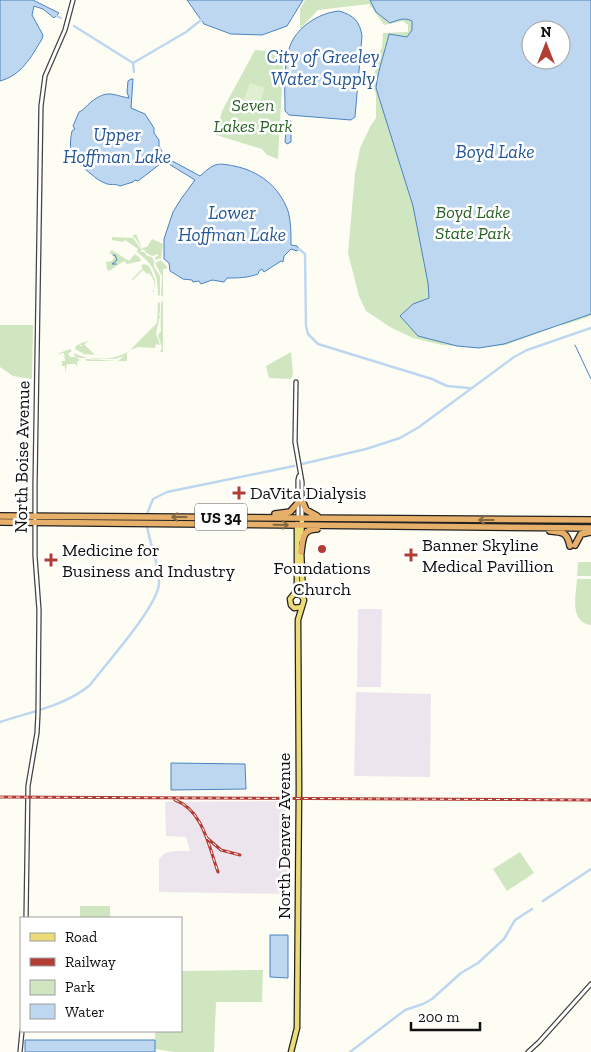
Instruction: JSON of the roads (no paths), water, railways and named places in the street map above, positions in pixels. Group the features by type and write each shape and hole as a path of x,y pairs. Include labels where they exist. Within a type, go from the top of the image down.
{"highway":[{"path":"257,517 259,515 290,512 300,502 311,514 321,517 339,518"},
{"name":"US 34","path":"0,516 36,519 299,525 526,528 591,526"},
{"name":"US 34","path":"0,522 36,519 257,517 591,520"},
{"path":"301,552 304,537 310,529 378,526 402,522 428,522 430,520"},
{"path":"495,527 570,522 575,520"},
{"path":"575,527 578,524 591,526"},
{"path":"526,528 562,532 568,537 572,546 581,534 591,532"}],"main road":[{"path":"299,525 304,602 301,608 292,607 290,601 297,586 299,525 300,518"},
{"path":"294,594 303,596"},
{"name":"North Denver Avenue","path":"292,607 298,620"},
{"name":"North Denver Avenue","path":"291,1052 297,1028 298,620 301,608"}],"street":[{"name":"North Boise Avenue","path":"26,917 28,786 38,713 40,610 35,556 41,100 46,76 65,30 72,0"},
{"path":"296,382 295,442 300,475 298,480 300,518"},
{"path":"528,1052 591,984"},
{"path":"20,1052 22,1032"}],"water":[{"path":"0,0 33,0 59,13 54,18 43,9 34,6 32,15 43,35 42,39 30,59 20,70 0,81"},
{"path":"187,0 303,0 287,26 262,35 231,34 204,24"},
{"name":"Boyd Lake","path":"370,0 591,0 591,314 504,344 479,348 457,346 418,336 400,316 413,304 429,298 428,283 413,206 376,88 389,34 407,37 412,30 412,21 409,20 404,19 390,23 376,12"},
{"name":"City of Greeley Water Supply","path":"339,11 355,20 360,27 362,36 355,117 351,120 289,115 285,111 285,80 287,56 292,41 296,34 308,23 323,15"},
{"name":"Lower Hoffman Lake","path":"133,79 131,108 145,114 154,128 154,133 159,140 159,146 165,157 200,176 213,166 222,164 243,168 260,176 274,187 284,202 290,223 291,245 297,246 299,249 297,251 291,249 284,256 283,262 281,261 264,272 262,269 258,274 242,278 227,278 224,282 212,280 201,284 199,281 193,282 192,280 183,279 170,271 169,263 164,259 164,239 173,212 195,180 164,161 138,181 135,180 120,186 109,184 98,179 80,165 71,152 72,131 75,129 73,126 79,112 102,95 129,98 127,92 128,81"},
{"path":"287,120 291,121 291,142 287,144 285,142"},
{"path":"171,763 245,764 246,789 171,790"},
{"path":"270,935 288,935 288,978 270,977"},
{"path":"25,1040 155,1040 155,1052 25,1052"}],"waterway":[{"path":"57,16 61,18"},
{"path":"133,63 186,32 201,20"},
{"path":"74,26 133,63"},
{"path":"133,63 134,72"},
{"path":"299,249 305,254 306,326 308,334 318,344 432,379 447,386 469,388"},
{"path":"113,255 115,255 117,260 112,264 116,264"},
{"path":"302,464 366,449 400,438 419,427 514,357 527,350 591,328"},
{"path":"575,345 591,379"},
{"path":"147,514 153,499 167,492 294,466"},
{"path":"0,722 47,708 80,692 90,685 130,635 157,593 159,583 158,568 147,526"},
{"path":"543,901 591,869"},
{"path":"350,1052 405,1010 432,999 461,973 478,963 504,939 515,920 532,909"}],"railway":[{"path":"0,797 591,800"},
{"path":"175,800 185,805 199,821 204,830 218,872"},
{"path":"207,838 221,850 240,855"}],"place":[{"name":"DaVita Dialysis","path":"239,493"},
{"name":"Foundations Church","path":"322,549"},
{"name":"Banner Skyline Medical Pavillion","path":"411,555"},
{"name":"Medicine for Business and Industry","path":"51,560"}],"park label":[{"name":"Seven Lakes Park","path":"253,115"},
{"name":"Boyd Lake State Park","path":"473,222"}],"water label":[{"name":"Upper Hoffman Lake","path":"117,145"}]}
